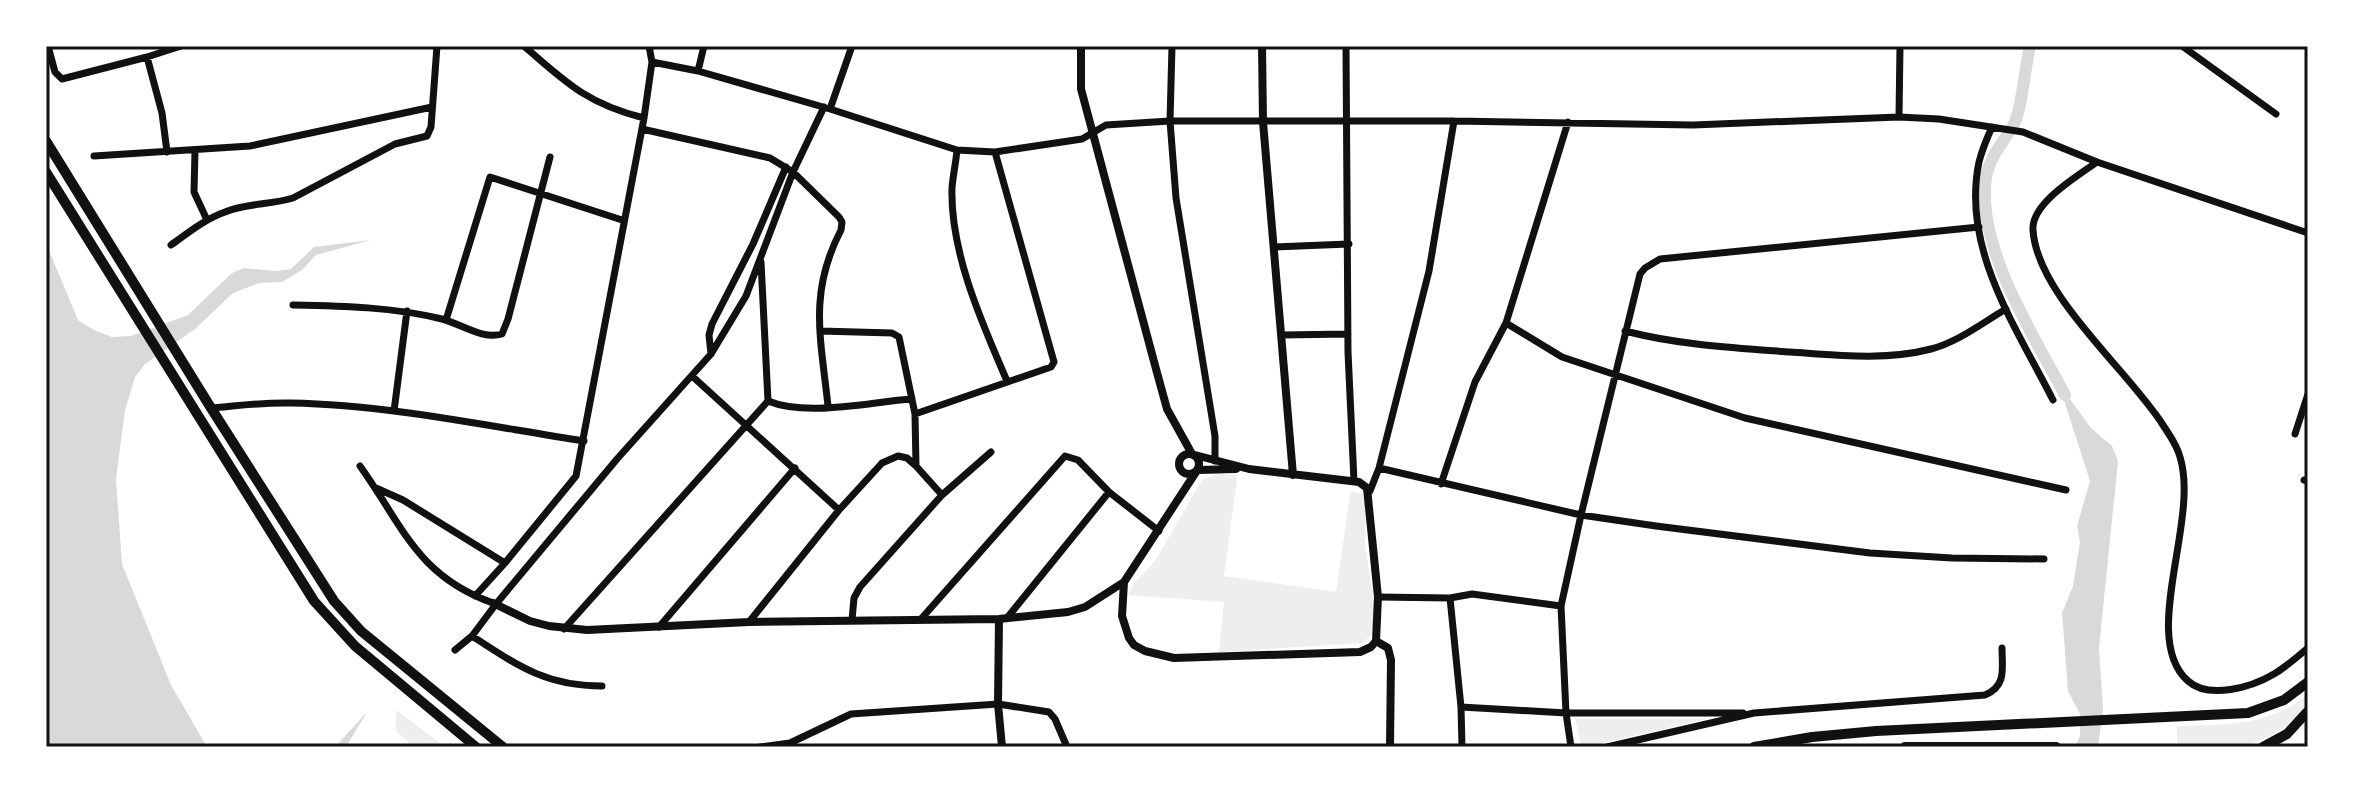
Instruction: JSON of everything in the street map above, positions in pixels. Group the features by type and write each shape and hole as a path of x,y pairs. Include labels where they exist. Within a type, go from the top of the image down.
{"main road":[{"path":"46,141 334,601 361,631 503,747"},
{"path":"46,172 314,601 338,630 476,747"},
{"path":"1754,747 1847,733 2235,714 2259,710 2284,700 2308,682"},
{"path":"2263,747 2287,734 2308,711"},
{"path":"1905,747 2056,747"}],"street":[{"path":"48,46 55,72 62,79 181,46"},
{"path":"171,245 227,210 275,204 293,198 395,144 427,136 431,127 437,46"},
{"path":"524,46 585,97 618,112 644,118"},
{"path":"476,597 571,485 578,467 622,220 644,118 652,62 649,46"},
{"path":"698,71 704,46"},
{"path":"711,354 709,335 712,324 790,169 827,108 852,46"},
{"path":"360,466 408,539 435,572 476,597 530,621 564,629 749,622 1003,619 1068,612 1085,607 1124,582 1197,471 1199,460 1167,409 1081,89 1081,46"},
{"path":"1172,46 1170,121 1176,198 1215,436 1215,461"},
{"path":"1262,46 1263,122 1293,475"},
{"path":"1346,46 1348,334 1354,481"},
{"path":"1899,117 1900,46"},
{"path":"2182,46 2276,114"},
{"path":"147,57 162,113 167,152"},
{"path":"652,62 698,71 827,108 957,150 995,152 1082,139 1106,125 1170,121 1693,125 1899,117 1939,119 2018,131 2097,162 2308,233"},
{"path":"94,156 250,146 432,107"},
{"path":"1124,582 1124,630 1134,645 1162,657 1360,652 1376,641 1378,597 1370,491 1379,468 1429,271 1454,121"},
{"path":"1441,484 1475,382 1506,323 1568,122"},
{"path":"1992,127 1979,160 1977,182 1984,256 2006,309 2053,400"},
{"path":"642,129 756,154 790,169 842,222 819,290 828,406"},
{"path":"957,150 952,187 963,260 984,327 1007,381"},
{"path":"195,151 194,192 207,220"},
{"path":"915,414 1051,367 1054,355 995,152"},
{"path":"293,305 407,311 446,320 487,335 502,334 550,157"},
{"path":"2097,162 2045,202 2035,215 2033,227 2040,257 2060,297 2153,410 2177,448 2186,494 2167,631 2174,662 2192,684 2206,689 2237,688 2275,674 2308,648"},
{"path":"455,650 472,636 494,603 711,354 739,311 760,260 790,169"},
{"path":"446,320 486,188 493,177 622,220"},
{"path":"1571,747 1566,713 1561,606 1640,274 1660,259 1979,227"},
{"path":"1274,247 1349,244"},
{"path":"564,629 768,401 760,260"},
{"path":"1625,331 1662,341 1728,348 1876,355 1942,346 2006,309"},
{"path":"394,411 407,311"},
{"path":"1506,323 1553,353 1615,373 1634,383 1745,418 2066,490"},
{"path":"820,331 896,334 915,414 916,466"},
{"path":"1282,335 1348,334"},
{"path":"692,376 839,510"},
{"path":"2295,434 2308,394"},
{"path":"768,401 794,409 912,399"},
{"path":"211,408 287,403 394,411 584,441"},
{"path":"852,620 854,598 860,587 942,495 991,452"},
{"path":"1176,504 1180,459 1193,454 1249,469 1359,482 1370,491"},
{"path":"749,622 822,535 839,510 891,457 907,458 942,495"},
{"path":"921,619 1063,457 1075,458 1109,492 1159,531"},
{"path":"659,627 795,468"},
{"path":"1379,468 1581,515 1870,553 2044,559"},
{"path":"1180,470 1186,474 1249,469"},
{"path":"376,488 403,500 505,563"},
{"path":"1002,747 998,704 1003,619 1109,492"},
{"path":"1378,597 1450,598 1472,594 1561,606"},
{"path":"1450,598 1462,747"},
{"path":"472,636 524,670 573,686 602,686"},
{"path":"1376,641 1388,648 1391,660 1390,747"},
{"path":"1461,707 1566,713 1754,713 1985,695 1999,687 2002,681 2002,648"},
{"path":"760,747 790,743 851,714 998,704 1049,712 1067,747"},
{"path":"1607,747 1754,713"}],"shaded area":[{"path":"371,240 316,255 302,270 282,282 259,283 233,293 195,329 145,364 135,377 125,410 116,479 122,564 171,685 207,747 46,747 46,243 78,320 112,337 131,336 188,315 232,273 244,268 291,269 314,247"},
{"path":"2067,395 2091,428 2112,446 2118,461 2099,648 2103,709 2098,747 2075,747 2080,736 2080,714 2068,691 2062,613 2073,586 2080,542 2077,526 2090,481 2063,397"},
{"path":"1218,474 1237,475 1224,576 1336,592 1351,491 1362,494 1366,503 1365,545 1375,609 1372,634 1363,643 1219,652 1224,602 1128,595 1135,582 1155,561 1202,480"},
{"path":"2308,694 2308,703 2293,720 2264,739 2234,746 2177,743 2177,726 2229,724 2263,718 2294,705"},
{"path":"396,710 445,747 414,747 396,731"},
{"path":"367,712 346,747 335,747"},
{"path":"1575,718 1707,719 1585,747 1581,745"}],"waterway":[{"path":"2030,46 2017,117 1988,170 1985,205 1998,261 2010,290 2065,395"}]}
